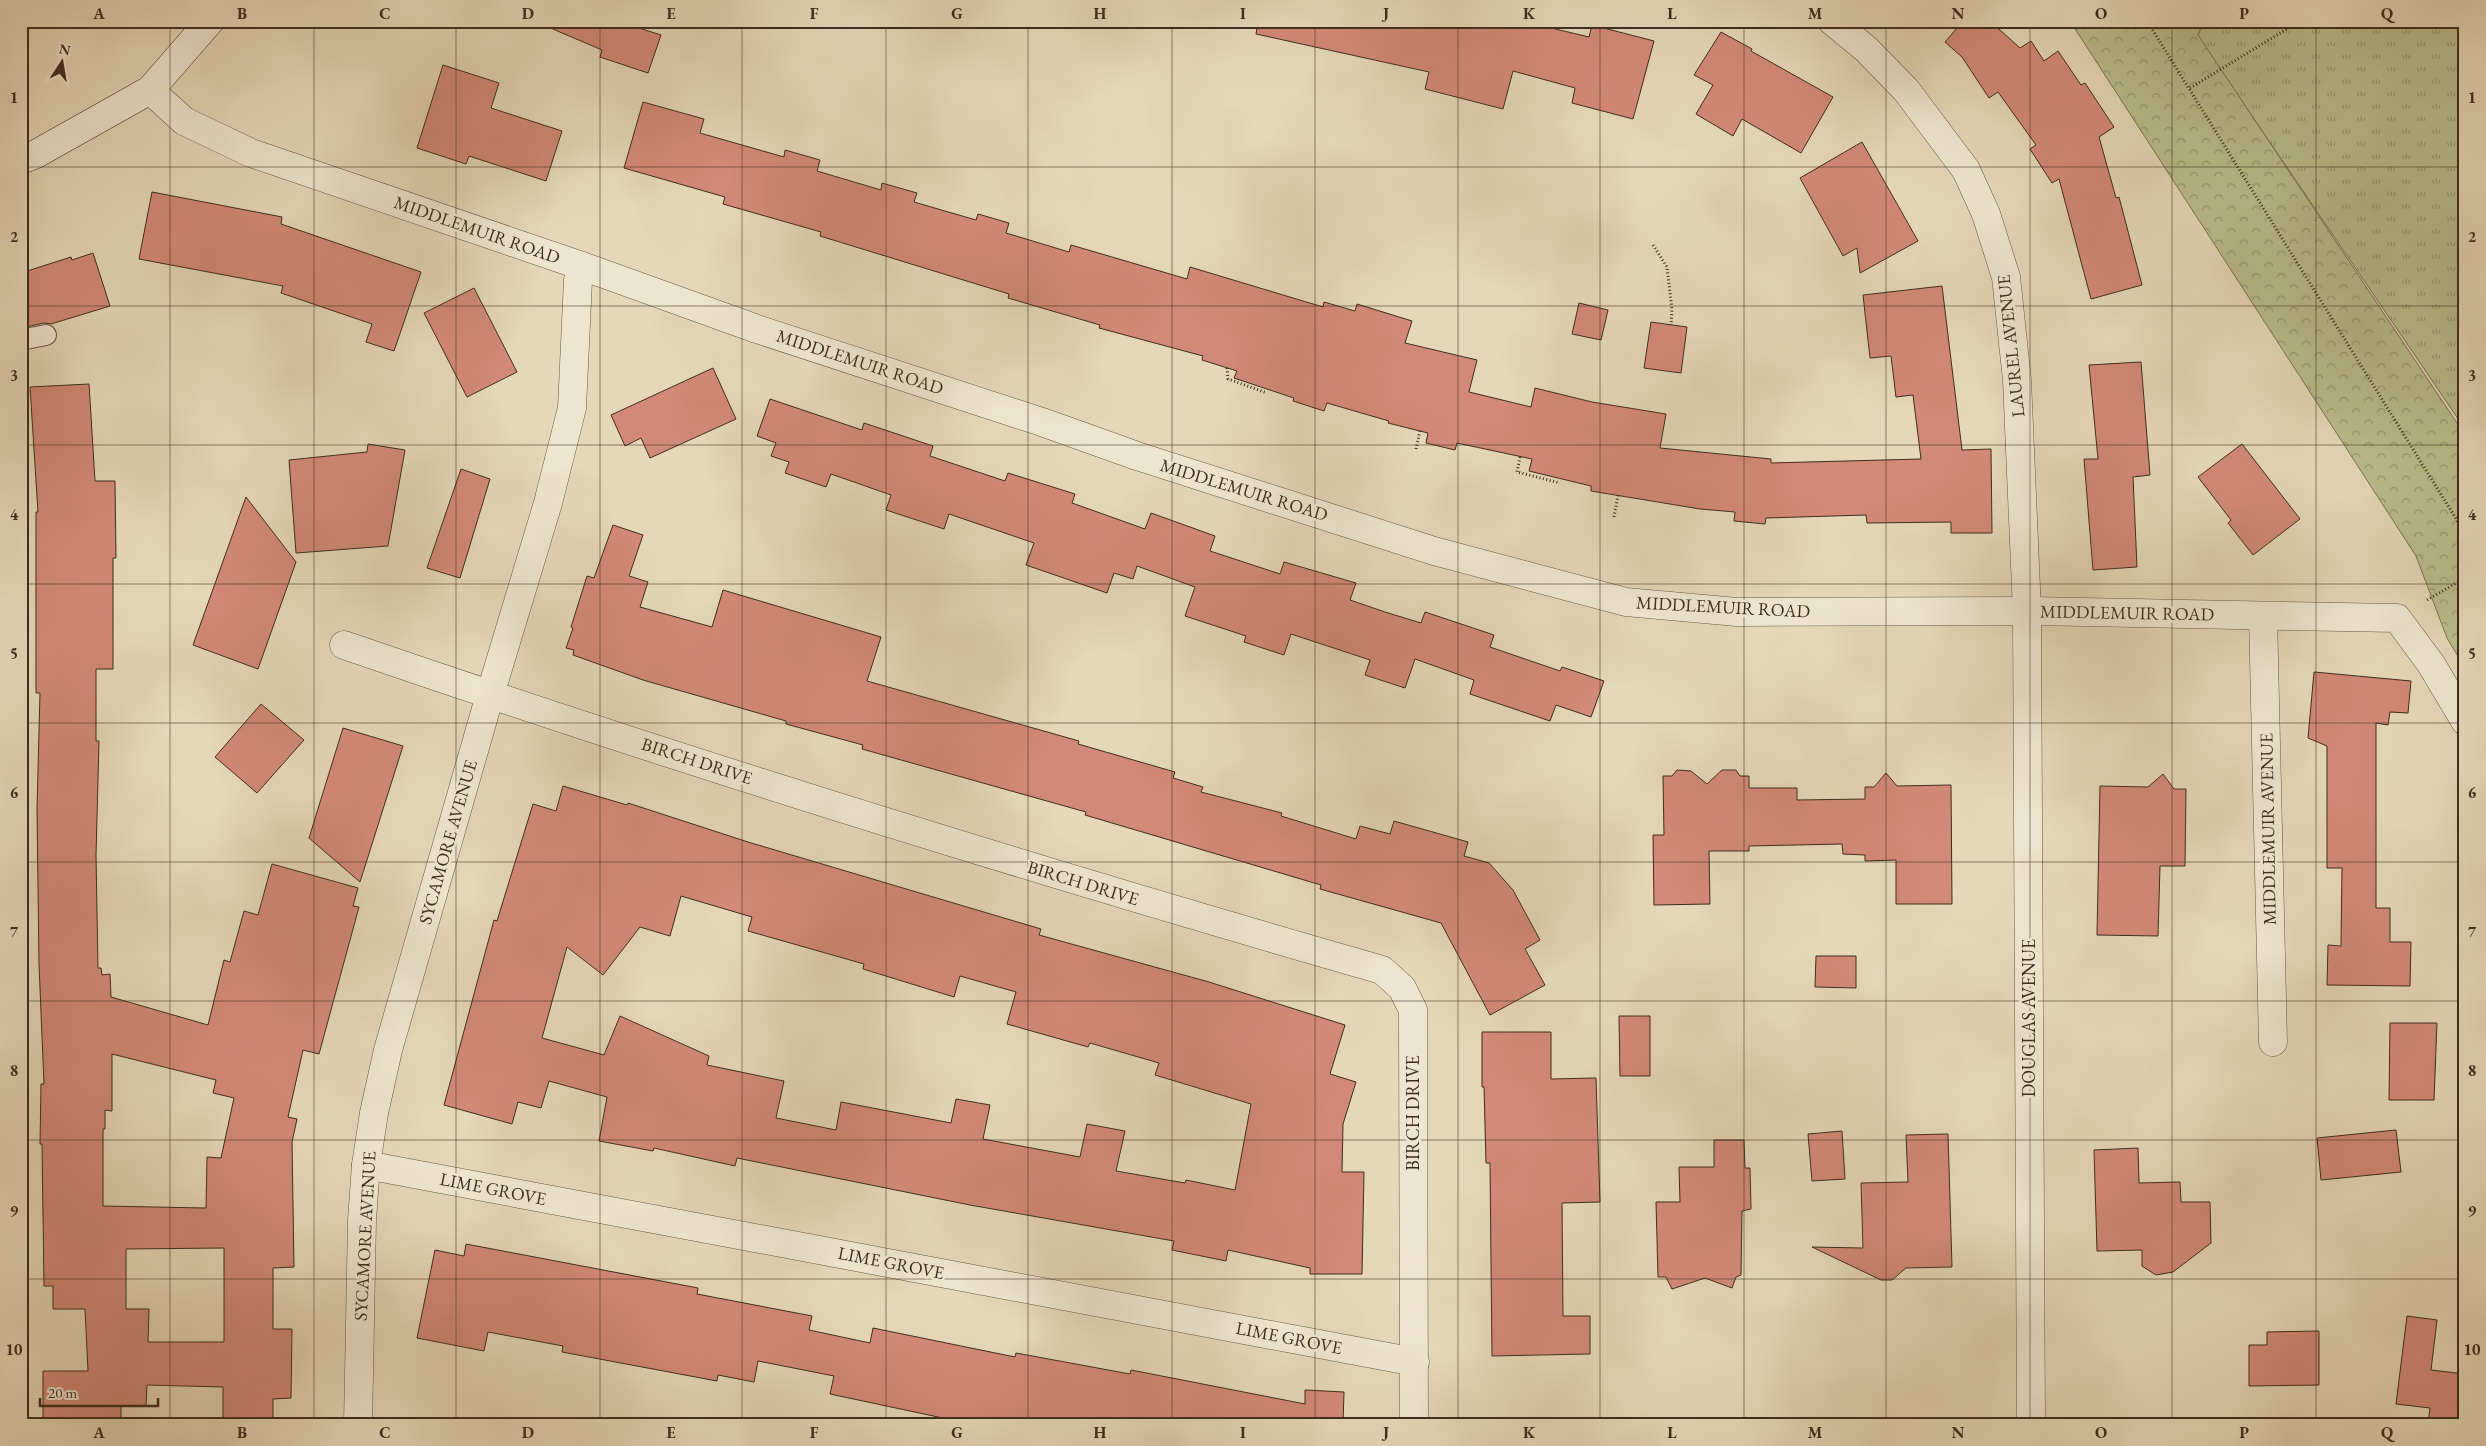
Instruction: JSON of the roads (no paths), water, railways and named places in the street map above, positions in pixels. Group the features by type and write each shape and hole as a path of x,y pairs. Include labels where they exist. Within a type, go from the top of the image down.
{"street":[{"path":"21,160 36,154 150,90 210,21"},
{"name":"LAUREL AVENUE","path":"1832,21 1866,49 1906,90 1966,170 1986,214 2006,276 2017,380 2027,611"},
{"name":"MIDDLEMUIR ROAD","path":"150,90 184,121 196,129 251,153 582,266 775,335 1042,422 1137,456 1434,550 1626,602 1737,612 2027,611 2397,618 2431,664 2465,721"},
{"name":"SYCAMORE AVENUE","path":"358,1425 362,1220 366,1165 374,1113 388,1050 490,695 548,503 572,408 578,280 582,266"},
{"name":"DOUGLAS AVENUE","path":"2027,611 2031,1425"},
{"name":"MIDDLEMUIR AVENUE","path":"2263,616 2273,1042"},
{"name":"BIRCH DRIVE","path":"344,646 490,695 1131,898 1382,970 1402,988 1413,1010 1414,1425"},
{"name":"LIME GROVE","path":"366,1165 1415,1362"}],"lane":[{"path":"21,340 46,335"}]}
